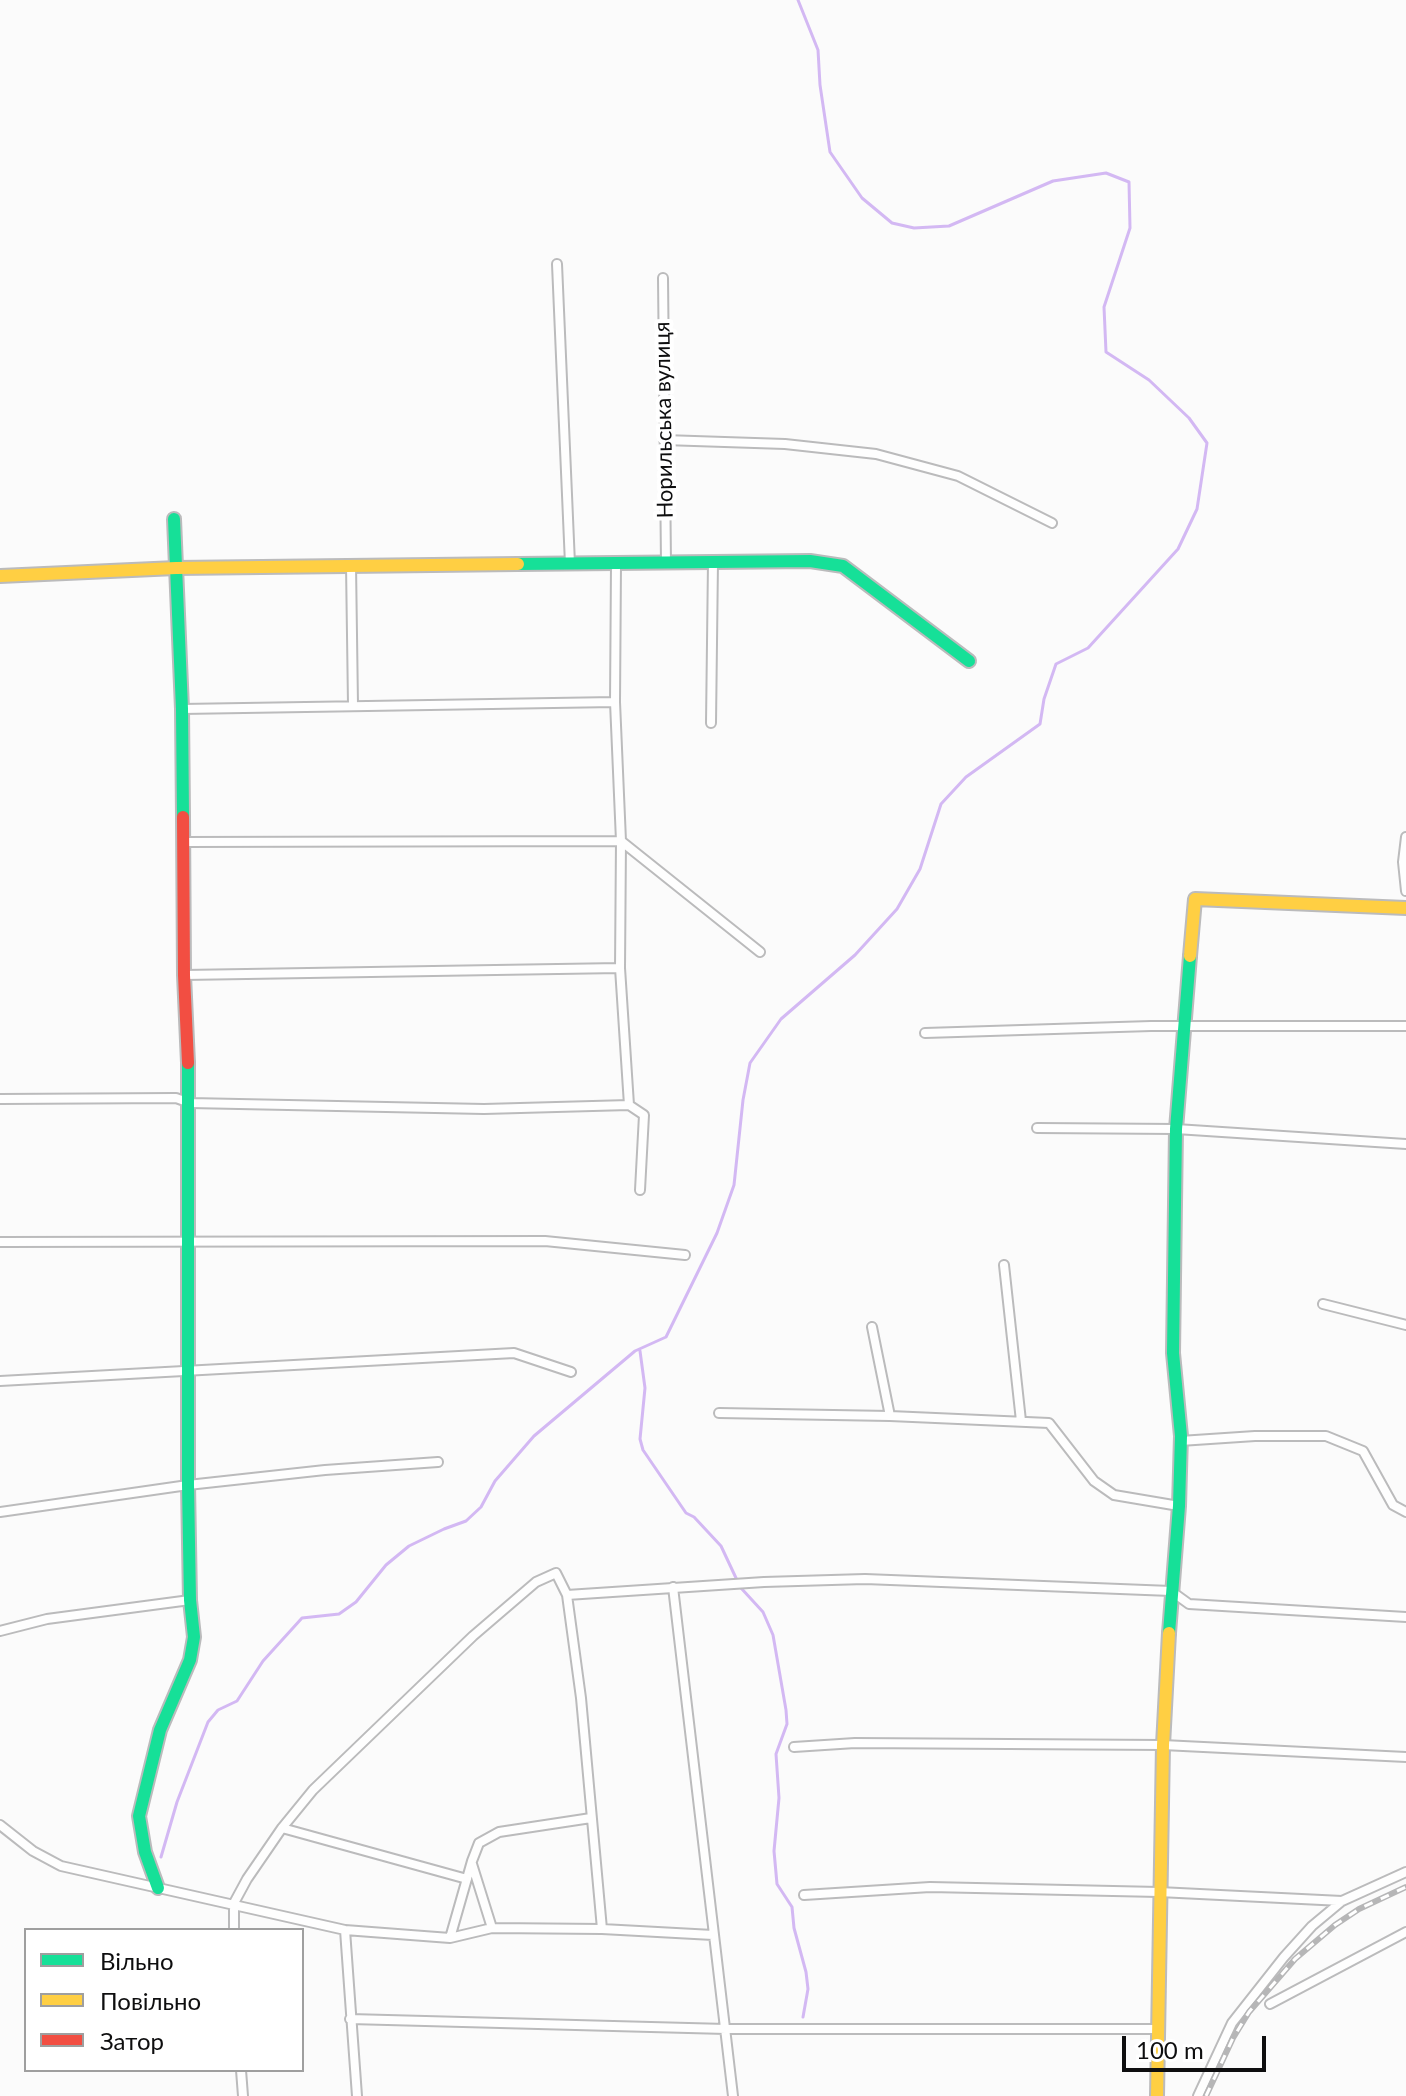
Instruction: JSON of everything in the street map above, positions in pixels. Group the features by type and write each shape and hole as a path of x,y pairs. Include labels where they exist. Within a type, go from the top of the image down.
{"street":[{"path":"557,264 570,564"},
{"name":"Норильська вулиця","path":"663,278 666,563"},
{"path":"664,440 785,444 876,454 958,476 1052,523"},
{"path":"158,1888 145,1852 139,1816 160,1730 190,1660 194,1637 190,1600 188,1485 190,1103 184,975 182,709 174,519"},
{"path":"0,576 176,568 810,561 843,566 969,661"},
{"path":"711,723 713,562"},
{"path":"616,564 620,968 629,1105"},
{"path":"351,565 353,705"},
{"path":"182,709 615,702"},
{"path":"1406,837 1403,862 1406,891"},
{"path":"184,842 621,841 760,952"},
{"path":"1157,2096 1163,1745 1179,1506 1180,1441 1173,1353 1176,1129 1195,899 1406,908"},
{"path":"184,975 620,968"},
{"path":"925,1033 1406,1026"},
{"path":"0,1099 176,1098 190,1103 484,1109 629,1105 644,1115 640,1190"},
{"path":"1037,1128 1176,1129 1406,1144"},
{"path":"0,1242 545,1241 685,1255"},
{"path":"1004,1265 1021,1421"},
{"path":"1323,1304 1406,1325"},
{"path":"872,1327 890,1416"},
{"path":"0,1381 514,1353 571,1372"},
{"path":"719,1413 1049,1423 1094,1481 1114,1495 1179,1506"},
{"path":"1180,1441 1255,1436 1326,1436 1363,1451 1393,1505 1406,1512"},
{"path":"0,1512 188,1485 438,1462"},
{"path":"234,1928 234,1903 282,1828 325,1779 473,1636 536,1582 556,1573 567,1595 581,1698 602,1929"},
{"path":"567,1595 865,1579 1171,1591 1189,1604 1406,1617"},
{"path":"673,1587 733,2096"},
{"path":"0,1631 47,1619 190,1600"},
{"path":"794,1747 855,1743 1163,1745 1406,1757"},
{"path":"450,1938 479,1843 499,1832 591,1818"},
{"path":"0,1825 33,1851 61,1866 345,1930 450,1938 492,1928 602,1929 713,1935"},
{"path":"282,1828 467,1879"},
{"path":"472,1861 492,1928"},
{"path":"1198,2096 1232,2023 1312,1926 1342,1901 1406,1872"},
{"path":"804,1895 930,1887 1159,1892 1342,1901"},
{"path":"345,1930 357,2096"},
{"path":"1270,2004 1406,1932"},
{"path":"350,2019 726,2029 1156,2029"},
{"path":"241,2072 243,2096"}],"waterway":[{"path":"161,1857 177,1802 208,1722 218,1710 237,1701 263,1661 302,1618 339,1614 356,1602 386,1565 409,1546 466,1521 481,1507 495,1481 534,1436 635,1351 666,1337 717,1233 734,1185 750,1063 781,1019 855,955 897,909 920,869 941,804 966,777 1040,724 1044,699 1056,664 1088,648 1178,549 1197,509 1207,443 1189,418 1149,380 1106,352 1104,307 1130,228 1129,182 1106,173 1053,181 949,226 914,228 892,223 862,198 830,152 818,50 798,0"},
{"path":"640,1351 645,1388 640,1439 643,1450 686,1513 694,1517 721,1546 736,1578"},
{"path":"741,1588 763,1612 773,1635 786,1710 787,1724 776,1754 779,1798 774,1851 777,1884 792,1907 794,1928 806,1972 808,1989 803,2017"}],"railway":[{"path":"1206,2096 1249,2012 1295,1959 1359,1909 1406,1887"}],"traffic: fast":[{"path":"174,519 183,817"},
{"path":"518,564 810,561 843,566 969,661"},
{"path":"1169,1633 1181,1436 1173,1353 1176,1129 1190,956"},
{"path":"158,1888 145,1852 139,1816 160,1730 190,1660 194,1637 190,1600 188,1485 188,1063"}],"traffic: slow":[{"path":"0,576 176,568 518,564"},
{"path":"1190,956 1195,899 1406,908"},
{"path":"1157,2096 1163,1745 1169,1633"}],"traffic: jam":[{"path":"183,817 188,1063"}]}
